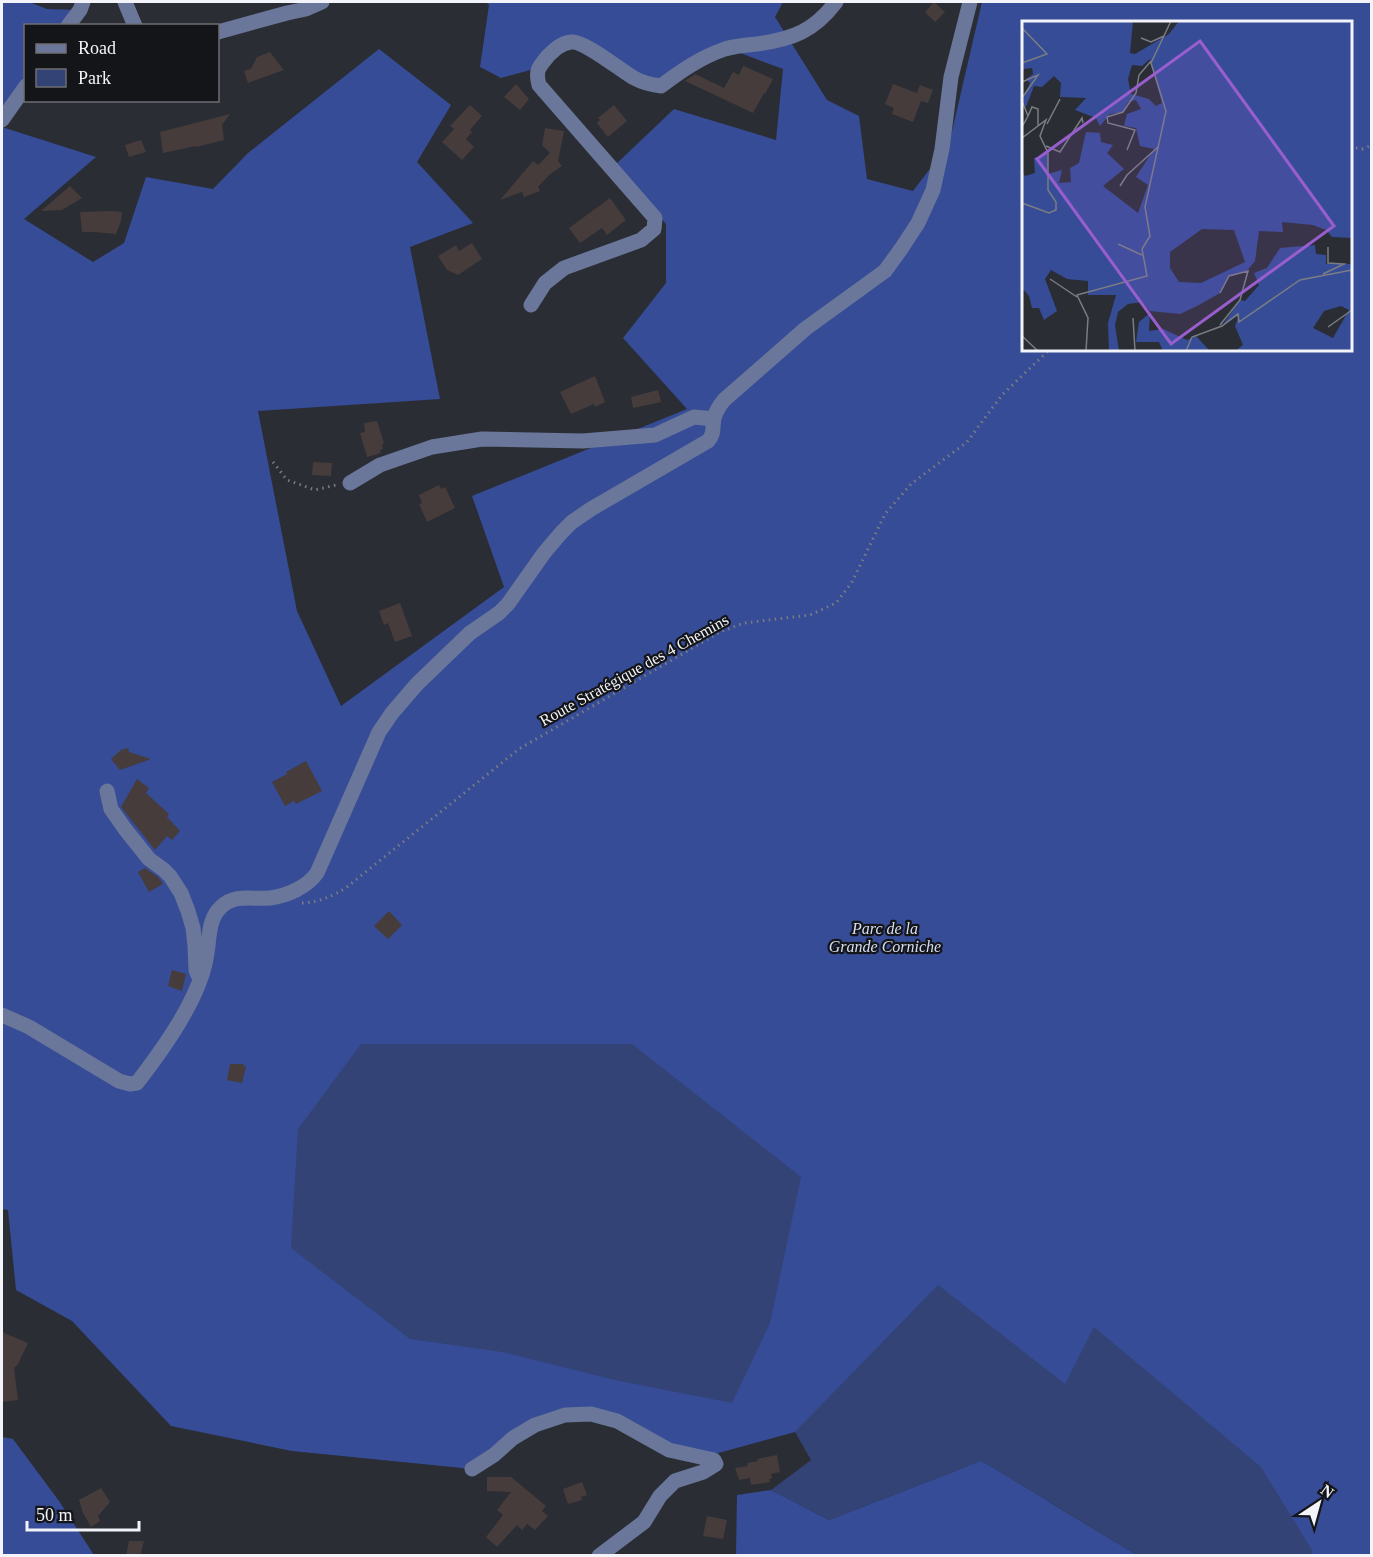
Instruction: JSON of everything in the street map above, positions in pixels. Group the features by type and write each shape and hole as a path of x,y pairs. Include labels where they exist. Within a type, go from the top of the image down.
{"street":[{"path":"70,24 83,2"},
{"path":"125,2 134,24"},
{"path":"219,33 306,9 322,2"},
{"path":"531,305 545,283 564,268 642,240 654,229 655,218 539,85 536,76 538,68 555,48 571,42 582,44 636,79 661,86 684,69 727,48 781,41 807,30 827,14 836,2"},
{"path":"2,1015 29,1027 119,1081 137,1083 155,1059 187,1007 202,976 212,920 222,906 237,899 269,898 292,891 305,885 317,873 379,732 403,699 470,633 502,610 544,553 572,522 708,441 714,433 714,419 717,410 724,400 805,329 885,271 912,232 933,190 942,149 951,77 970,2"},
{"path":"2,120 24,89"},
{"path":"350,483 380,465 432,447 482,439 583,441 655,435 694,417 714,419"},
{"path":"107,791 111,809 125,829 149,859 170,876 181,892 192,928 196,970 202,976"},
{"path":"472,1469 494,1455 513,1438 535,1425 565,1415 591,1414 616,1421 669,1450 714,1460 716,1464 703,1472 675,1481 660,1496 644,1522 599,1556"}],"path":[{"path":"1352,147 1362,149 1371,146"},
{"name":"Route Stratégique des 4 Chemins","path":"296,903 319,901 347,887 519,748 720,632 744,623 810,615 836,603 852,582 885,514 911,484 967,442 1002,395 1048,351"},
{"path":"273,462 287,480 315,490 350,483"}],"green space":[{"path":"2,2 29,2 47,9 80,10 69,24 24,24 24,87 2,120"},
{"name":"Parc de la Grande Corniche","path":"486,2 783,2 775,17 827,100 859,116 867,179 913,191 949,144 982,2 1371,2 1371,1555 1311,1555 1312,1550 1261,1467 1094,1327 1065,1384 938,1285 795,1432 700,1458 636,1432 565,1415 472,1469 292,1451 171,1426 72,1321 16,1290 8,1210 2,1209 2,127 96,157 24,219 93,262 124,243 146,177 213,189 248,153 379,49 451,105 417,162 473,223 410,247 440,399 258,411 297,611 341,706 504,587 472,496 687,409 623,338 666,283 666,224 614,166 674,109 776,140 783,69 727,48 661,86 571,42 538,68 501,78 480,67 489,5","holes":["361,1044 632,1044 801,1177 770,1323 732,1403 615,1380 502,1352 410,1339 291,1248 298,1129"]},
{"name":"Parc de la Grande Corniche","path":"988,2 1371,2 1371,1555 1137,1555 1051,1503 968,1466 829,1520 771,1490 811,1460 795,1432 807,1419 185,1408 201,1011 938,221"},
{"path":"2,1437 13,1439 59,1501 94,1555 2,1555"},
{"path":"981,1461 1137,1555 736,1555 737,1495 771,1490 829,1520"}],"building":[{"path":"934,2 945,12 935,22 925,12"},
{"path":"270,52 284,70 248,83 244,71 251,69 257,57"},
{"path":"743,66 773,79 753,113 685,81 695,74 724,88 733,72 739,75"},
{"path":"516,84 529,99 520,110 504,97"},
{"path":"893,84 917,93 920,85 933,90 928,103 921,101 913,122 892,114 894,108 885,104"},
{"path":"470,105 482,116 470,130 472,132 466,139 474,147 462,160 442,142 454,129 450,126"},
{"path":"614,105 627,121 608,137 597,123 600,120 598,118"},
{"path":"230,114 222,125 224,140 163,153 160,132"},
{"path":"545,128 564,131 558,161 562,166 538,187 540,191 524,197 522,192 500,200 533,161 538,165 550,153 542,145"},
{"path":"141,140 146,152 129,157 125,145"},
{"path":"70,186 82,198 62,210 41,211"},
{"path":"610,198 626,220 607,235 602,228 580,243 569,228"},
{"path":"80,212 122,212 116,234 82,232"},
{"path":"472,243 482,259 458,275 447,270 438,256 456,245 459,251"},
{"path":"595,376 605,402 571,414 560,392"},
{"path":"658,390 661,402 633,408 631,397"},
{"path":"377,421 384,443 382,444 383,449 380,450 381,453 367,457 360,433 365,432 364,423"},
{"path":"313,462 332,463 331,476 312,475"},
{"path":"439,485 441,489 445,487 455,508 427,522 419,504 422,503 419,495"},
{"path":"400,603 412,636 395,642 388,623 384,625 379,611"},
{"path":"128,748 129,752 151,759 120,770 111,759 121,750"},
{"path":"306,761 322,791 296,804 294,801 285,806 272,782"},
{"path":"137,779 149,788 146,793 169,814 167,817 180,831 172,840 167,836 155,850 121,807"},
{"path":"145,868 158,877 163,884 149,892 138,872"},
{"path":"389,911 402,925 388,939 374,926"},
{"path":"172,970 186,974 182,991 168,986"},
{"path":"230,1064 244,1064 243,1066 246,1067 242,1083 227,1080"},
{"path":"2,1332 28,1343 14,1368 18,1400 2,1402"},
{"path":"777,1455 780,1472 771,1474 770,1482 751,1485 750,1478 739,1480 735,1468 748,1466 747,1463 758,1461 757,1459"},
{"path":"487,1477 511,1477 546,1506 542,1511 548,1516 535,1530 527,1524 522,1530 517,1525 497,1547 486,1537 503,1515 497,1510 511,1492 487,1491"},
{"path":"582,1482 587,1495 581,1497 582,1500 568,1504 563,1489"},
{"path":"101,1488 110,1502 98,1516 100,1521 91,1527 79,1500"},
{"path":"707,1516 727,1520 723,1539 703,1536"},
{"path":"129,1541 144,1541 140,1556 126,1555"}]}
